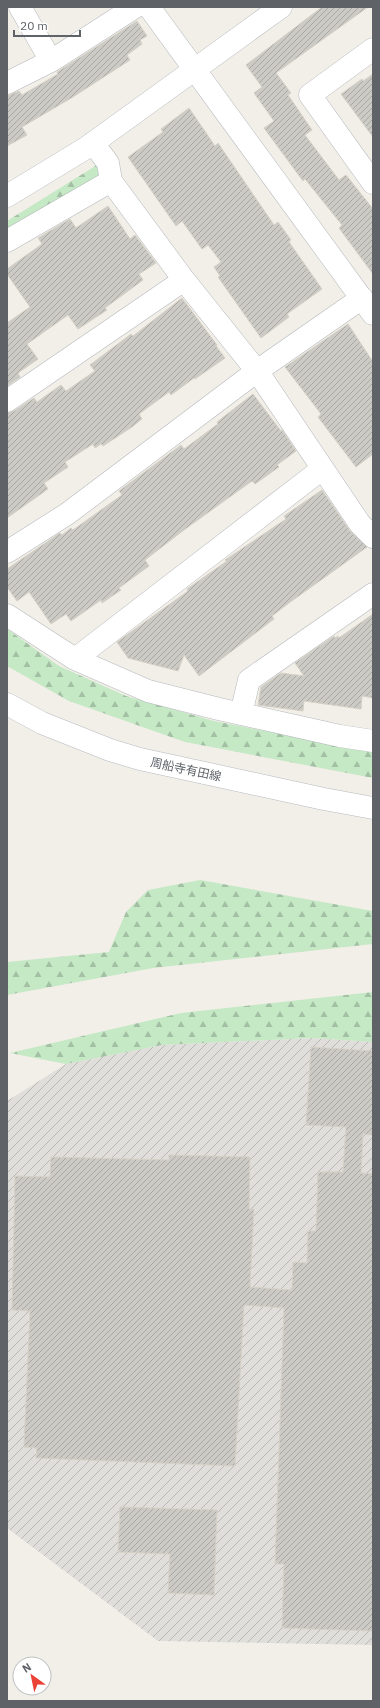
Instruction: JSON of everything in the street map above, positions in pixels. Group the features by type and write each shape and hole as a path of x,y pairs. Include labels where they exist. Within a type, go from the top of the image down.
{"street":[{"path":"20,7 51,61"},
{"path":"7,83 51,61 135,7"},
{"path":"7,552 67,514 257,371 368,306 196,69 149,7"},
{"path":"7,196 94,143 281,7"},
{"path":"373,49 310,95 373,183"},
{"path":"94,143 108,163 111,181 184,280 257,371 360,524 373,537"},
{"path":"7,241 111,181"},
{"path":"7,401 184,280"},
{"path":"75,659 322,469"},
{"path":"240,714 249,680 373,594"},
{"path":"7,615 75,659 148,691 240,714 340,736 373,741"},
{"name":"周船寺有田線","path":"7,704 42,723 110,750 140,759 324,799 373,808"}],"shaded area":[{"path":"312,1038 373,1042 373,1645 158,1641 7,1528 7,1101 66,1064 162,1045"}],"green space":[{"path":"97,165 102,172 95,179 7,231 7,221"},
{"path":"7,629 59,666 126,696 214,721 373,752 373,778 185,742 69,701 7,666"},
{"path":"200,880 373,911 373,944 153,968 7,995 7,962 109,952 126,912 148,890"},
{"path":"373,992 373,1042 312,1038 162,1045 66,1064 10,1053 181,1013"}],"building":[{"path":"322,7 368,7 276,73 291,93 288,95 312,130 305,135 339,180 346,175 373,209 373,274 339,228 342,225 305,179 303,181 264,128 274,121 254,93 262,87 246,65"},
{"path":"137,21 147,36 140,40 142,44 127,55 130,60 73,97 22,127 27,135 7,146 7,96 19,91 22,95 58,74 57,72"},
{"path":"373,74 373,137 341,94 362,79 363,81"},
{"path":"189,108 215,146 218,143 274,225 278,222 291,240 289,242 322,289 287,314 289,317 261,338 218,277 220,276 214,267 221,262 208,245 202,249 182,221 176,226 128,157 163,132 161,129"},
{"path":"108,206 130,239 135,235 156,263 139,274 143,280 105,308 107,310 78,329 68,315 27,344 38,359 18,373 20,377 7,386 7,323 30,307 7,274 7,269 42,244 38,238 70,219 76,228"},
{"path":"182,298 225,358 171,395 169,392 139,414 142,419 103,446 101,444 95,448 93,444 65,462 68,467 44,483 48,489 7,518 7,413 14,411 34,398 37,402 61,385 66,391 95,371 90,365 131,334 133,336"},
{"path":"348,324 373,362 373,454 356,467 318,417 321,414 285,367"},
{"path":"253,394 281,431 282,430 296,451 277,465 279,467 255,484 252,481 184,530 145,560 149,566 119,588 121,590 102,603 101,600 71,621 66,614 51,624 29,592 17,601 7,587 7,569 60,533 62,535 71,528 73,530 122,495 119,491 181,445 184,449 218,424 217,422"},
{"path":"322,490 350,531 367,547 272,616 274,619 199,676 184,655 178,671 128,658 117,642 188,591 187,589 227,561 225,560 286,519 284,516"},
{"path":"373,614 373,698 362,696 361,709 304,701 303,711 258,705 261,687 281,673 304,676 295,663 334,636 335,638 338,636 339,638"},
{"path":"311,1047 373,1051 373,1135 363,1134 361,1173 373,1174 373,1631 282,1628 284,1564 275,1564 284,1308 244,1305 235,1466 36,1458 37,1448 24,1447 30,1311 12,1310 15,1176 50,1177 51,1157 169,1160 169,1155 250,1157 249,1209 254,1209 250,1287 292,1290 293,1262 307,1263 308,1231 316,1231 318,1172 343,1172 346,1127 306,1125"},
{"path":"120,1507 217,1510 214,1595 168,1593 170,1554 118,1552"}]}
